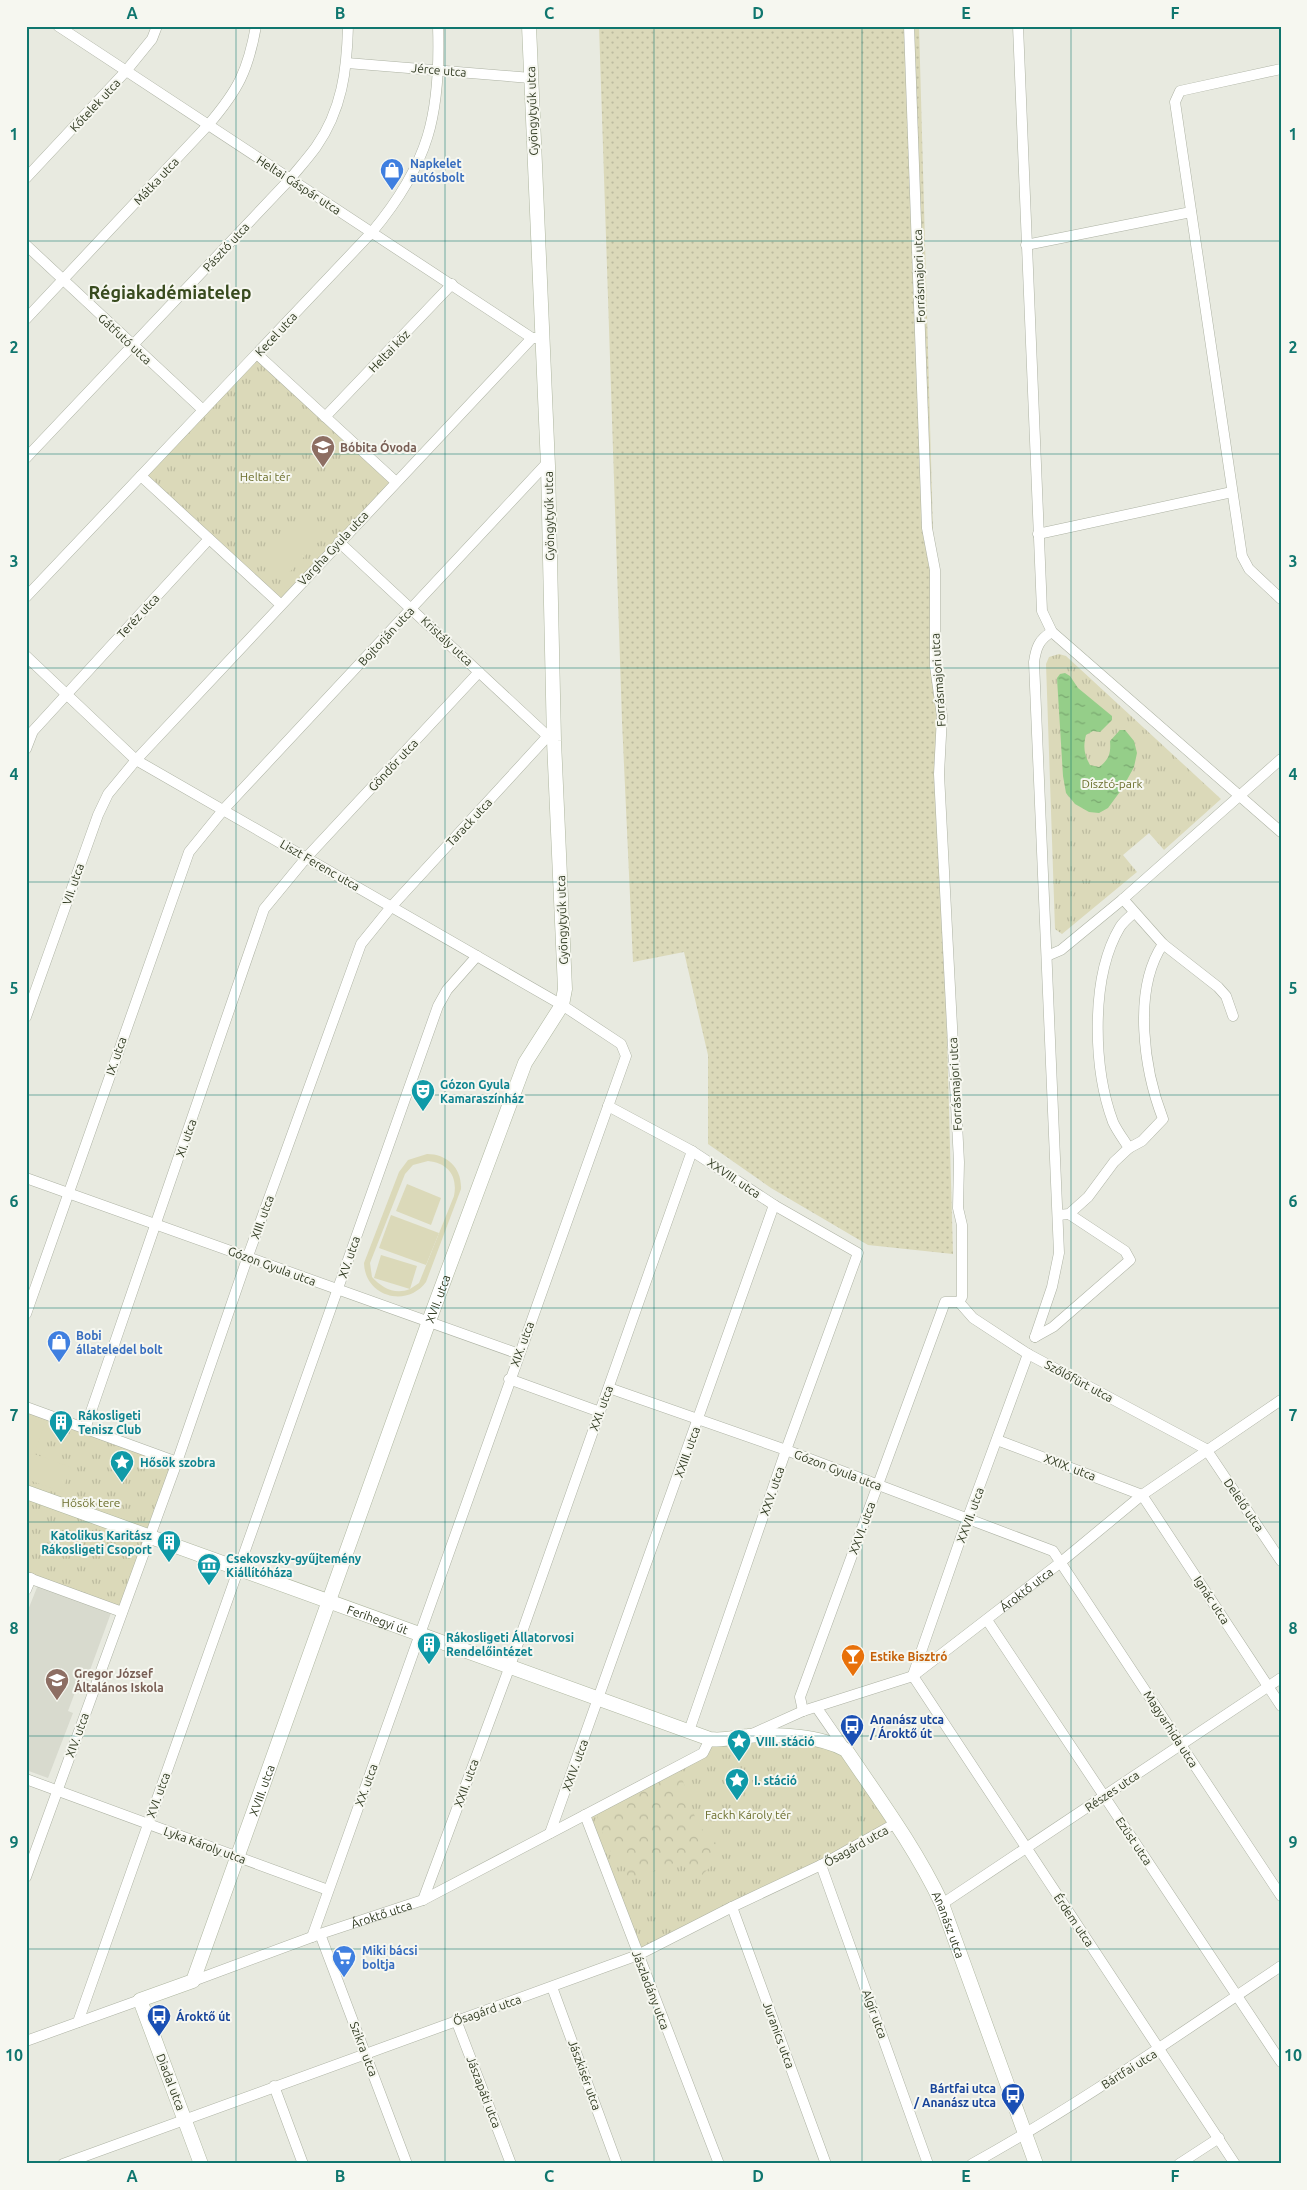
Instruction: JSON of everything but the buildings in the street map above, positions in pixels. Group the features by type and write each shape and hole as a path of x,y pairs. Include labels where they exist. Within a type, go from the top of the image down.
{"street":[{"name":"Heltai Gáspár utca","path":"58,26 290,179 537,338"},
{"name":"Kőtelek utca","path":"26,178 126,71 152,39 157,26"},
{"name":"Mátka utca","path":"26,319 209,124 230,99 243,77 252,52 256,26"},
{"name":"Pásztó utca","path":"26,458 290,179 317,146 334,112 343,88 347,64 348,26"},
{"name":"Kecel utca","path":"26,597 372,232 396,204 413,174 429,134 436,103 439,70 438,26"},
{"name":"Gyöngytyúk utca","path":"529,26 537,338 548,462 551,739 565,989 562,1005"},
{"name":"Forrásmajori utca","path":"909,26 927,528 935,570 935,666 942,716 939,774 959,1162 958,1208 962,1225 962,1297 959,1302"},
{"path":"1018,26 1042,611 1052,632 1281,832"},
{"name":"Jérce utca","path":"347,64 531,78"},
{"path":"1281,69 1180,91 1175,102 1242,556 1249,569 1281,599"},
{"path":"1026,245 1191,212"},
{"name":"Gátfutó utca","path":"26,245 132,346 203,410"},
{"name":"Heltai köz","path":"326,417 452,284"},
{"name":"Vargha Gyula utca","path":"136,760 395,481 537,338"},
{"path":"257,354 395,481"},
{"name":"Bojtorján utca","path":"224,809 548,462"},
{"path":"141,476 280,604"},
{"path":"1038,534 1232,492"},
{"name":"Teréz utca","path":"26,748 33,731 209,539"},
{"name":"Kristály utca","path":"339,542 551,739"},
{"path":"1052,632 1042,637 1036,647 1034,662 1059,1253 1052,1287 1036,1337 1053,1327 1130,1260 1125,1251 1070,1214"},
{"name":"Liszt Ferenc utca","path":"26,656 136,760 562,1005 621,1044 626,1056"},
{"name":"Göndör utca","path":"306,858 479,672"},
{"name":"Tarack utca","path":"392,907 551,739"},
{"path":"1047,956 1062,950 1123,899 1239,794 1281,759"},
{"name":"VII. utca","path":"26,1017 98,814 108,794 136,760"},
{"name":"IX. utca","path":"26,1314 189,852 224,809"},
{"name":"XI. utca","path":"85,1429 264,909 306,858"},
{"path":"1123,899 1163,944 1201,976 1218,987 1226,996 1233,1016"},
{"name":"XIII. utca","path":"149,1536 178,1462 248,1256 360,944 392,907"},
{"path":"1129,1148 1114,1123 1105,1093 1100,1053 1099,1004 1104,970 1112,944 1121,926 1134,913"},
{"path":"1058,1215 1070,1214 1088,1197 1114,1162 1129,1148 1142,1141 1163,1119 1150,1074 1145,1029 1145,997 1154,958 1163,944"},
{"name":"XV. utca","path":"238,1568 438,1006 448,990 477,956"},
{"name":"XVII. utca","path":"330,1601 429,1321 525,1063 562,1005"},
{"name":"XIX. utca","path":"420,1633 509,1379 626,1056"},
{"name":"XXVIII. utca","path":"608,1106 692,1151 774,1205 858,1253"},
{"name":"XXI. utca","path":"510,1666 692,1151"},
{"name":"Gózon Gyula utca","path":"26,1178 519,1354"},
{"name":"XXIII. utca","path":"599,1698 774,1205"},
{"name":"XXV. utca","path":"689,1731 786,1450 858,1253"},
{"name":"XXVI. utca","path":"803,1711 800,1697 945,1302 959,1302"},
{"name":"Szőlőfürt utca","path":"959,1302 973,1318 1028,1354 1206,1450"},
{"name":"XXVII. utca","path":"913,1676 967,1520 1028,1354"},
{"path":"509,1379 600,1412"},
{"name":"Gózon Gyula utca","path":"609,1388 786,1450 1052,1551 1061,1562"},
{"name":"Ároktő utca","path":"748,1736 803,1711 913,1676 1061,1562 1142,1494 1281,1400"},
{"path":"26,1407 178,1462"},
{"name":"XXIX. utca","path":"997,1440 1142,1494"},
{"name":"Delelő utca","path":"1206,1450 1281,1561"},
{"name":"Ferihegyi út","path":"26,1492 710,1739 720,1741 748,1736 773,1736 827,1741 846,1750"},
{"name":"Ignác utca","path":"1142,1494 1281,1706"},
{"name":"XIV. utca","path":"26,1877 149,1536"},
{"name":"Magyarhida utca","path":"1061,1562 1281,1896"},
{"name":"XVI. utca","path":"78,2022 238,1568"},
{"path":"26,1590 28,1578 122,1612"},
{"name":"XVIII. utca","path":"193,1981 330,1601"},
{"name":"Ezüst utca","path":"987,1620 1281,2062"},
{"name":"XX. utca","path":"316,1935 328,1890 420,1633"},
{"name":"XXII. utca","path":"423,1900 510,1666"},
{"name":"Érdem utca","path":"913,1676 1235,2164"},
{"name":"Részes utca","path":"942,1904 1281,1678"},
{"name":"XXIV. utca","path":"550,1833 599,1698"},
{"name":"Ananász utca","path":"817,1708 896,1823 920,1861 942,1904 1036,2164"},
{"name":"Ároktő utca","path":"26,2041 316,1935 423,1900 703,1753 710,1739"},
{"name":"Lyka Károly utca","path":"26,1779 328,1890"},
{"name":"Jászladány utca","path":"585,1815 719,2164"},
{"name":"Ősagárd utca","path":"63,2164 638,1955 732,1906 822,1865 896,1823"},
{"name":"Algír utca","path":"822,1865 928,2164"},
{"name":"Juranics utca","path":"732,1906 826,2164"},
{"name":"Szikra utca","path":"316,1935 367,2055 407,2164"},
{"name":"Bártfai utca","path":"972,2164 1025,2134 1159,2049 1281,1966"},
{"name":"Jászkisér utca","path":"552,1987 617,2164"},
{"name":"Diadal utca","path":"140,2000 201,2164"},
{"name":"Jászapáti utca","path":"456,2020 511,2164"},
{"path":"274,2086 303,2164"},
{"path":"1179,2164 1218,2138"}],"shaded area":[{"path":"38,1585 111,1613 83,1689 77,1687 68,1711 73,1713 48,1778 26,1770 26,1615"}],"green space":[{"path":"599,26 919,26 953,1254 868,1245 771,1188 708,1144 708,1055 684,952 633,962 622,721"},
{"name":"Heltai tér","path":"257,354 395,481 280,604 141,476"},
{"path":"302,520 321,539 285,577 266,558"},
{"name":"Dísztó-park","path":"1059,654 1066,656 1221,799 1164,850 1149,833 1123,855 1137,872 1062,934 1055,929 1046,664 1049,657"},
{"path":"427,1154 447,1160 459,1175 461,1189 426,1282 418,1290 408,1295 388,1295 379,1291 371,1284 366,1275 364,1263 399,1172 408,1160","holes":["428,1161 435,1162 446,1168 453,1177 454,1196 419,1283 404,1291 394,1291 380,1284 372,1277 370,1263 405,1174 413,1165"]},
{"path":"407,1184 441,1198 431,1225 396,1211"},
{"path":"391,1215 439,1233 426,1265 379,1248"},
{"path":"381,1255 417,1266 410,1289 374,1278"},
{"name":"Hősök tere","path":"26,1407 177,1462 122,1612 26,1577"},
{"path":"26,1420 44,1426 34,1454 71,1467 62,1492 26,1479"},
{"name":"Fackh Károly tér","path":"734,1739 836,1744 896,1823 638,1955 585,1815 708,1746"},
{"path":"675,1772 683,1781 697,1823 718,1848 713,1864 700,1877 677,1862 629,1879 626,1873 625,1857 611,1852 599,1825 597,1814"}],"water":[{"path":"1065,673 1070,676 1078,688 1112,716 1112,720 1100,732 1093,731 1086,735 1085,750 1090,765 1099,767 1105,762 1110,753 1110,741 1120,730 1125,730 1134,741 1137,753 1134,767 1122,789 1108,808 1099,813 1089,812 1075,804 1066,793 1063,776 1057,678 1060,674"}],"place":[{"name":"Napkelet autósbolt","path":"392,191"},
{"name":"Bóbita Óvoda","path":"323,468"},
{"name":"Gózon Gyula Kamaraszínház","path":"423,1112"},
{"name":"Bobi állateledel bolt","path":"59,1363"},
{"name":"Rákosligeti Tenisz Club","path":"61,1443"},
{"name":"Hősök szobra","path":"122,1483"},
{"name":"Katolikus Karitász Rákosligeti Csoport","path":"169,1563"},
{"name":"Csekovszky-gyűjtemény Kiállítóháza","path":"209,1586"},
{"name":"Rákosligeti Állatorvosi Rendelőintézet","path":"429,1665"},
{"name":"Estike Bisztró","path":"853,1677"},
{"name":"Gregor József Általános Iskola","path":"57,1701"},
{"name":"Ananász utca / Ároktő út","path":"852,1747"},
{"name":"VIII. stáció","path":"739,1762"},
{"name":"I. stáció","path":"737,1801"},
{"name":"Miki bácsi boltja","path":"344,1978"},
{"name":"Ároktő út","path":"159,2037"},
{"name":"Bártfai utca / Ananász utca","path":"1013,2116"}],"district":[{"name":"Régiakadémiatelep","path":"170,292"}]}
